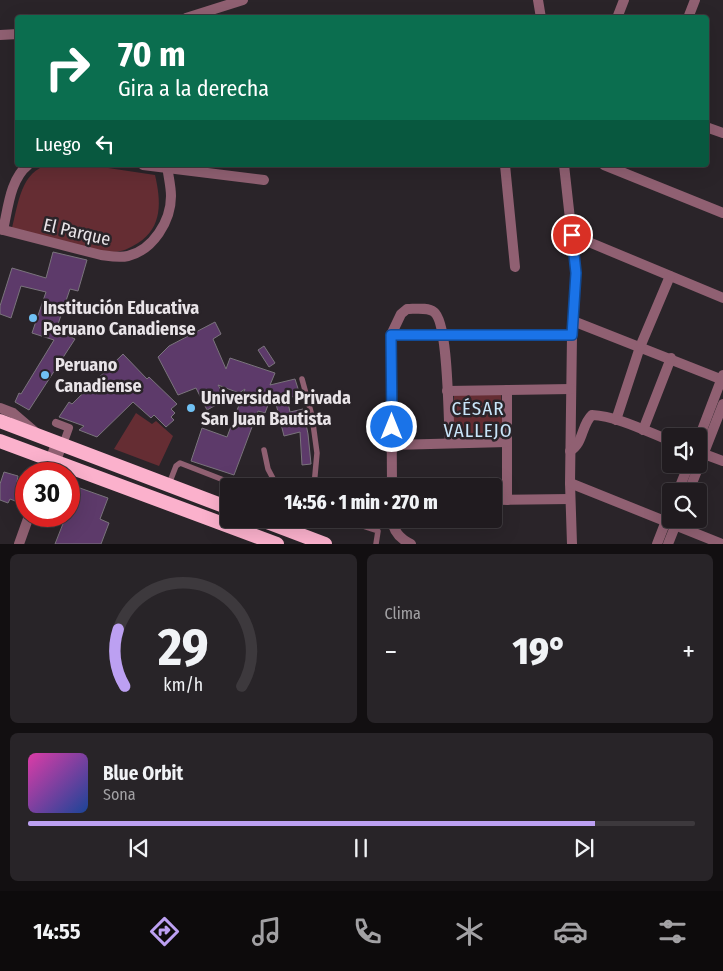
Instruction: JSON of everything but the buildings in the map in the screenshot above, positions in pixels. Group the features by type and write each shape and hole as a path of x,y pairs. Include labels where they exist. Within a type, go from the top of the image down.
{"highway":[{"path":"0,422 220,505"},
{"path":"0,441 273,543"},
{"path":"283,528 325,544"}],"street":[{"path":"196,15 243,0"},
{"path":"538,0 540,15"},
{"path":"618,15 624,0"},
{"path":"689,15 695,0"},
{"path":"0,35 15,34"},
{"path":"709,128 723,133"},
{"path":"2,230 15,183 26,167"},
{"path":"167,167 264,180"},
{"name":"El Parque","path":"2,230 100,255 128,256 147,246 161,230 167,218 171,196 167,167"},
{"path":"505,167 515,267"},
{"path":"564,167 576,273 572,335 570,451 572,544"},
{"path":"610,167 723,213"},
{"path":"572,235 723,298"},
{"path":"616,420 640,347 670,276"},
{"path":"392,478 391,335 401,314 407,309 430,310 434,312 437,315 444,335 450,443"},
{"path":"573,321 722,378 703,428"},
{"path":"391,335 572,335"},
{"path":"642,430 671,358"},
{"path":"447,391 571,389"},
{"path":"507,390 507,500"},
{"path":"707,446 723,404"},
{"path":"0,408 13,413 42,438"},
{"path":"570,451 576,448 580,442 587,420 592,415 616,420 662,438"},
{"path":"54,460 59,444 69,428 56,423"},
{"path":"392,446 507,442"},
{"path":"707,455 723,461"},
{"path":"570,483 662,518"},
{"path":"502,500 570,499"},
{"path":"19,544 25,527"},
{"path":"396,528 402,540 411,544"},
{"path":"657,544 669,528"},
{"path":"668,544 672,528"},
{"path":"686,528 722,544"}],"lane":[{"path":"302,379 312,416 317,453 315,478"},
{"path":"264,450 268,469 273,478"},
{"path":"169,486 176,466 180,463 220,479"},
{"path":"369,528 378,531 376,544"}],"shaded area":[{"path":"101,167 155,175 159,204 156,221 152,229 146,237 135,245 113,252 12,228 22,190 32,174 40,168"},
{"path":"454,393 501,393 503,434 454,436"},
{"path":"136,413 152,424 156,421 173,436 159,466 114,449"}],"place":[{"name":"Institución Educativa Peruano Canadiense","path":"33,318"},
{"name":"Peruano Canadiense","path":"45,375"},
{"name":"Universidad Privada San Juan Bautista","path":"191,408"}],"district":[{"name":"CÉSAR VALLEJO","path":"478,419"}],"route":[{"path":"392,427 391,335 572,335 576,273 572,235"}]}
